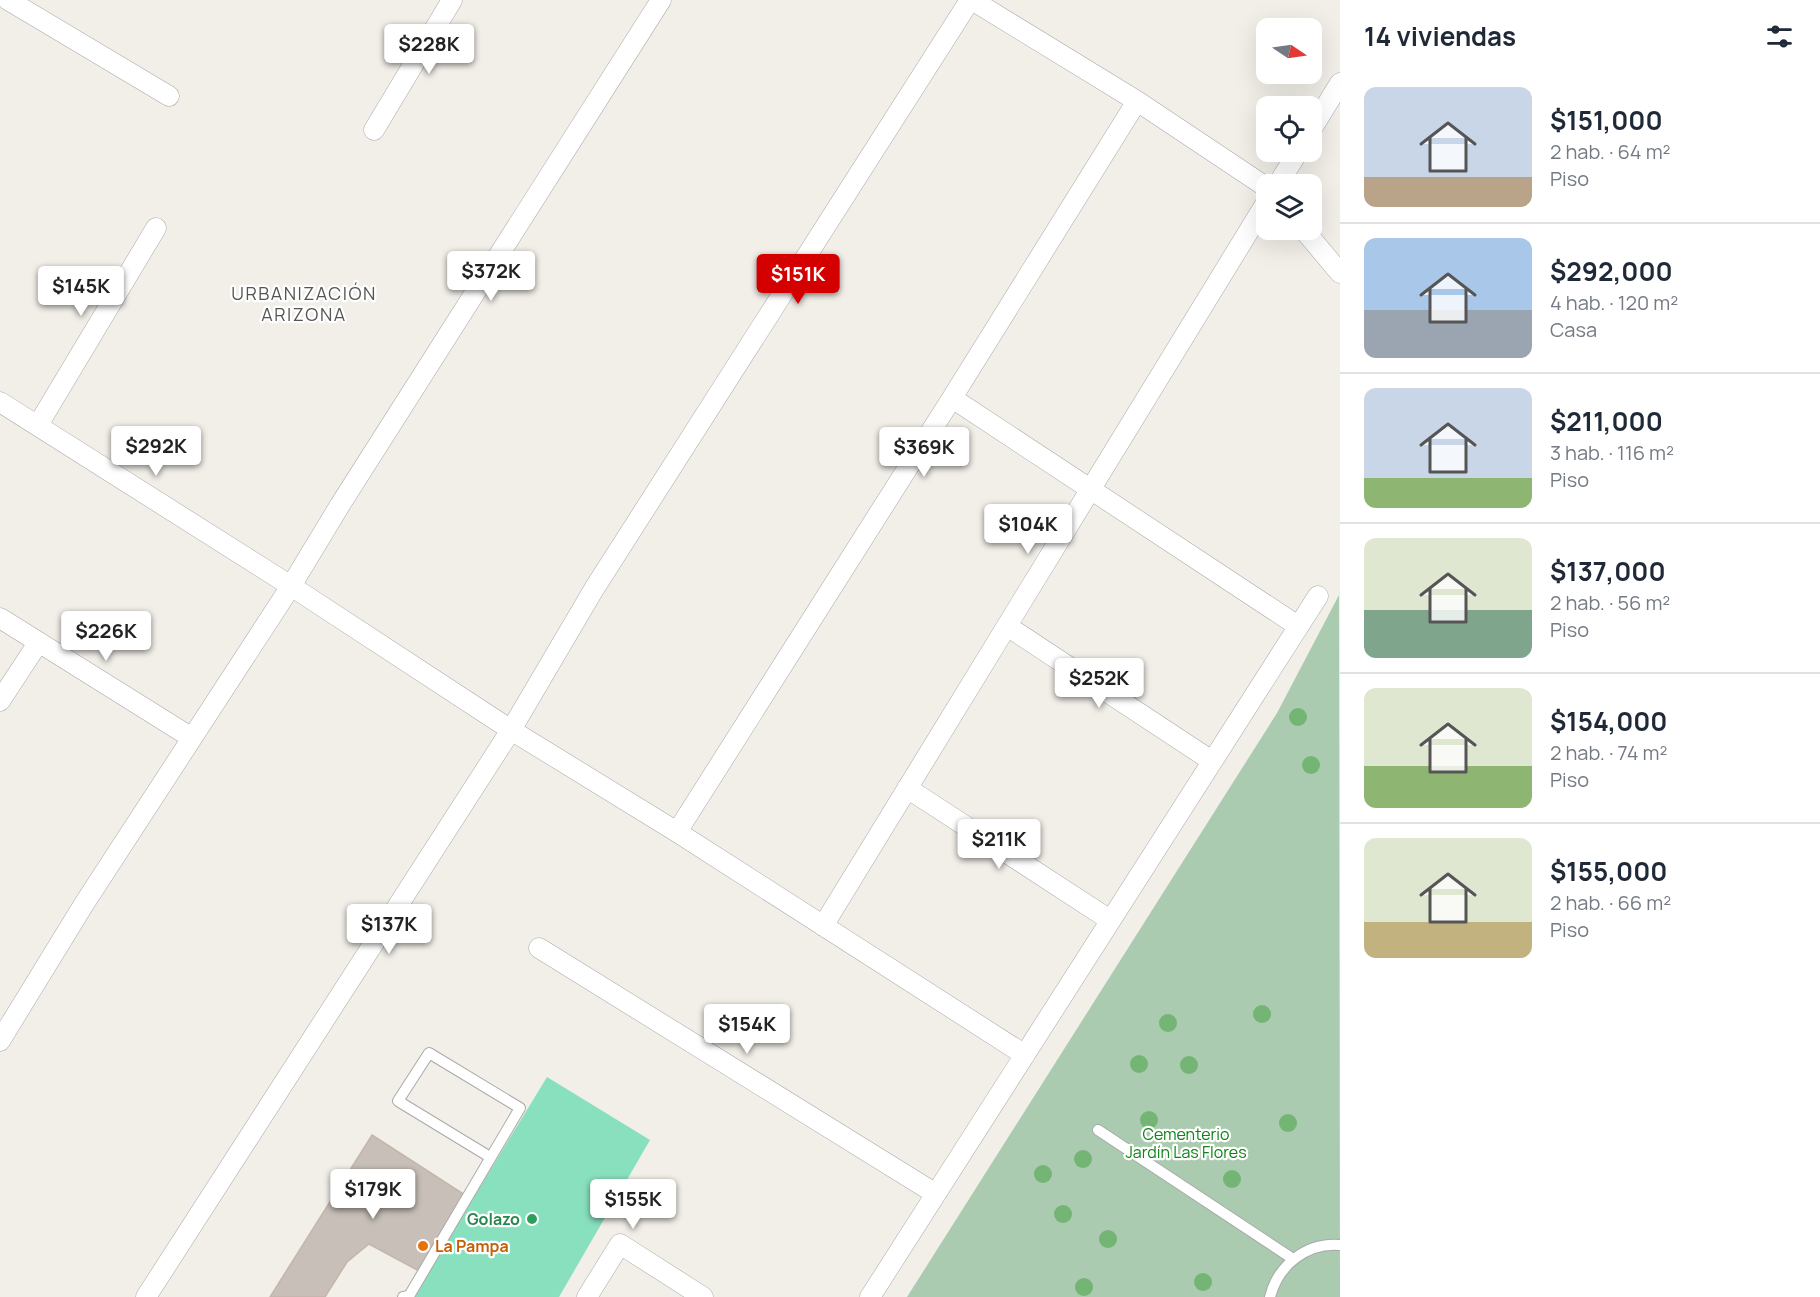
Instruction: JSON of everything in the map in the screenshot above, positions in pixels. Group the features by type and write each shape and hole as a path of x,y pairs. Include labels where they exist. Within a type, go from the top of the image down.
{"street":[{"path":"8,0 169,96"},
{"path":"374,130 452,0"},
{"path":"0,1041 84,904 291,586 340,505 661,0"},
{"path":"146,1297 511,730 601,579 971,0 1137,101 1256,180"},
{"path":"1322,112 1340,83"},
{"path":"677,832 1137,101"},
{"path":"823,926 1256,219"},
{"path":"38,425 156,228"},
{"path":"1312,240 1340,273"},
{"path":"952,398 1298,626"},
{"path":"0,402 291,586 511,730 677,832 1024,1055"},
{"path":"870,1297 1318,596"},
{"path":"0,618 192,738"},
{"path":"1007,626 1212,761"},
{"path":"0,701 38,643"},
{"path":"907,788 1110,920"},
{"path":"539,948 936,1194"},
{"path":"587,1297 620,1244 703,1297"}],"lane":[{"path":"404,1297 409,1296 520,1108 429,1053 398,1101 490,1157"},
{"path":"1098,1130 1293,1259"},
{"path":"1270,1297 1279,1275 1293,1259 1318,1246 1340,1245"}],"green space":[{"name":"Cementerio Jardín Las Flores","path":"1339,595 1340,1297 907,1297 1277,713"},
{"name":"Golazo","path":"547,1077 650,1140 559,1297 413,1297"}],"building":[{"path":"372,1135 465,1195 419,1271 369,1244 347,1262 325,1297 270,1297"}],"place":[{"name":"Golazo","path":"532,1219"},
{"name":"La Pampa","path":"423,1246"}],"district":[{"name":"URBANIZACIÓN ARIZONA","path":"304,303"}]}
